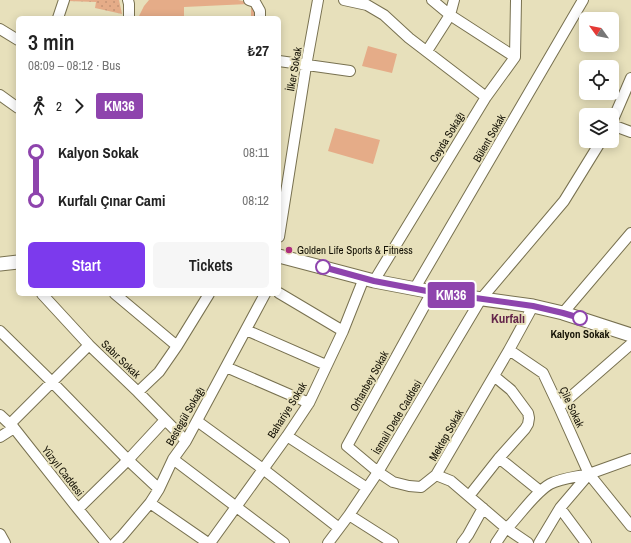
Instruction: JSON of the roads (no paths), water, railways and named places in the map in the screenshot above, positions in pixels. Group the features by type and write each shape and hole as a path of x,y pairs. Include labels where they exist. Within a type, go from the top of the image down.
{"main road":[{"path":"281,258 369,280 432,292 533,306 563,313 631,334"}],"street":[{"path":"59,16 64,0"},
{"path":"128,0 129,16"},
{"path":"249,0 255,2 260,11 260,16"},
{"name":"İlker Sokak","path":"281,224 318,0"},
{"path":"344,0 367,5 384,15 409,38 486,97"},
{"path":"432,0 450,16 515,57"},
{"path":"427,51 450,16 454,0"},
{"path":"515,57 516,0"},
{"name":"Bülent Sokak","path":"415,288 583,0"},
{"path":"0,28 16,39"},
{"name":"Ceyda Sokağı","path":"369,280 486,97 515,57"},
{"path":"281,61 350,72"},
{"path":"618,108 631,78"},
{"path":"0,95 16,107"},
{"path":"619,126 631,132"},
{"name":"İsmail Dede Caddesi","path":"328,543 378,472 481,298 564,201 597,148"},
{"path":"563,313 631,233"},
{"name":"Bahariye Sokak","path":"209,543 287,436 309,403 326,365 369,280"},
{"name":"Orhanbey Sokak","path":"378,472 347,446 432,292"},
{"path":"281,294 343,332"},
{"name":"Sabır Sokak","path":"44,296 89,345 186,441"},
{"path":"117,296 177,346"},
{"path":"138,392 159,372 177,346 207,296"},
{"name":"Bestegül Sokağı","path":"115,543 150,503 159,489 173,459 186,441 264,296"},
{"path":"509,350 533,306"},
{"path":"246,330 326,365"},
{"path":"0,331 128,460 159,489"},
{"path":"559,407 631,344"},
{"path":"0,437 89,345"},
{"name":"Mektep Sokak","path":"378,472 393,482 421,487 436,476 509,350"},
{"name":"Çile Sokak","path":"509,350 543,373 589,474 631,526"},
{"path":"226,367 309,403"},
{"path":"469,496 528,424 528,413 511,390 494,376"},
{"name":"Yüzyıl Caddesi","path":"0,415 12,426 106,543"},
{"path":"78,510 165,420"},
{"path":"197,421 263,469 339,528"},
{"path":"287,436 367,488"},
{"path":"499,458 540,491"},
{"path":"173,459 284,543"},
{"path":"496,543 506,528 540,491 550,484 563,479 589,474 631,459"},
{"path":"539,543 560,508 589,474"},
{"path":"436,476 451,481 506,528 528,543"},
{"path":"150,503 209,543"},
{"path":"462,543 483,508"},
{"path":"560,508 586,543"},
{"path":"349,515 393,543"},
{"path":"0,534 5,543"}],"place":[{"name":"Golden Life Sports & Fitness","path":"289,250"},
{"name":"Kalyon Sokak","path":"580,318"}],"district":[{"name":"Kurfalı","path":"508,318"}]}
